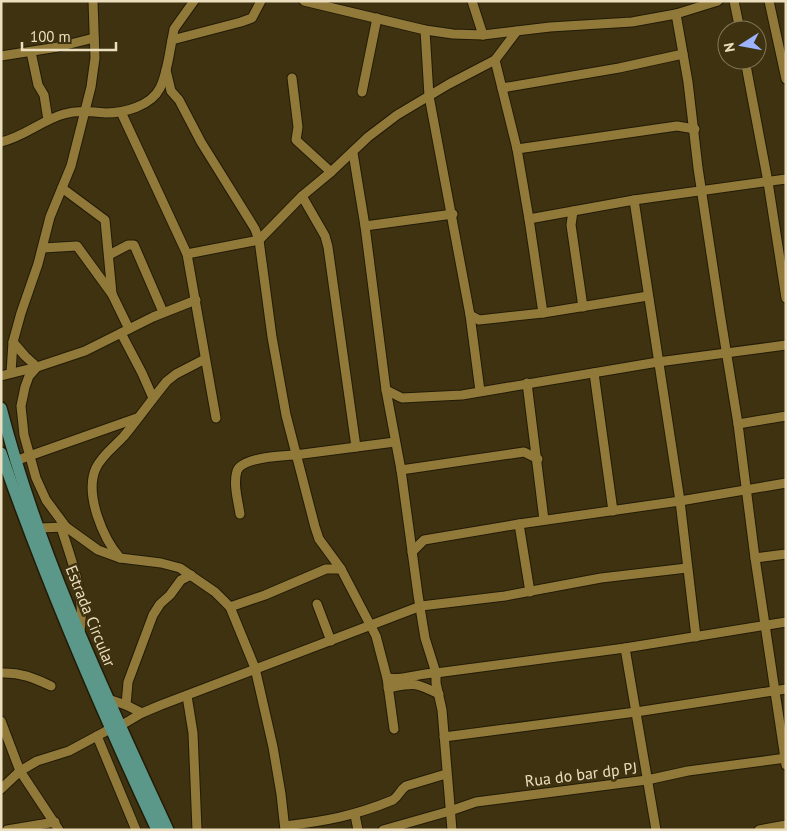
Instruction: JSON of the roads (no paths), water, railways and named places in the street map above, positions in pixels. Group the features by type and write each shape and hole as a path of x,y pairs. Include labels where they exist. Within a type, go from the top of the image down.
{"main road":[{"name":"Estrada Circular","path":"1,408 7,464 43,569 115,728 157,830"},
{"name":"Estrada Circular","path":"1,453 39,528 108,699 115,728 168,830"}],"street":[{"path":"11,373 13,342 50,217 72,166 94,72 93,1"},
{"path":"1,142 16,137 48,120 64,114 85,110 121,112 133,110 145,102 159,89 166,70 174,29 194,1"},
{"path":"172,40 252,18 261,1"},
{"path":"472,1 483,35"},
{"path":"307,2 425,30 453,34 483,35 632,22 676,14 693,5 718,1"},
{"path":"734,1 738,20"},
{"path":"769,1 786,79"},
{"path":"676,14 738,424 755,558 785,761"},
{"path":"362,92 377,18"},
{"path":"425,30 429,96 470,315 480,390"},
{"path":"187,254 259,240 302,196 368,137 397,115 495,60 517,31"},
{"path":"1,56 31,52 94,38"},
{"path":"31,52 38,85 44,96 48,120"},
{"path":"502,88 619,68 683,54"},
{"path":"495,60 517,149 542,313"},
{"path":"166,70 171,90 179,100 201,142 256,229 286,415 295,455 308,496 314,528 341,568 376,636 387,678 394,729"},
{"path":"747,70 768,182 786,298"},
{"path":"292,78 298,127 296,140 331,172"},
{"path":"159,89 171,90"},
{"path":"121,112 154,179 187,254 196,300 204,360 216,418"},
{"path":"677,126 692,112"},
{"path":"517,149 677,126 694,129"},
{"path":"353,152 365,226 386,390 402,470 418,595 425,638 436,672 452,830"},
{"path":"529,219 634,200 786,179"},
{"path":"62,188 105,220 112,294 153,398"},
{"path":"302,196 325,236 328,247 356,447"},
{"path":"634,200 680,501 696,637"},
{"path":"573,210 571,225 583,306"},
{"path":"560,213 571,225"},
{"path":"365,226 452,214"},
{"path":"109,255 128,244 134,245 163,312"},
{"path":"42,248 77,246 112,294"},
{"path":"471,327 479,320 542,313 648,296"},
{"path":"1,376 38,367 85,351 163,312 196,300"},
{"path":"470,315 479,320"},
{"path":"13,342 38,367"},
{"path":"386,390 402,398 462,394 658,362 786,346"},
{"path":"120,558 110,546 94,505 93,484 96,468 167,381 176,374 204,360"},
{"path":"38,367 30,376 25,387 21,406 24,435 36,478 46,500 63,527 80,594 80,633"},
{"path":"594,373 613,510"},
{"path":"528,382 544,520"},
{"path":"390,412 402,398"},
{"path":"738,424 786,416"},
{"path":"7,464 137,418"},
{"path":"524,452 535,441"},
{"path":"240,514 236,486 237,472 244,464 259,459 395,442"},
{"path":"402,470 524,452 538,459"},
{"path":"412,552 424,540 786,483"},
{"path":"519,524 530,592"},
{"path":"39,528 63,527 98,550 120,558 161,563 180,568 215,592 230,607 255,668 273,747 285,828 355,815 393,800 401,789 406,786 446,774"},
{"path":"409,531 424,540"},
{"path":"755,558 786,554"},
{"path":"326,568 332,555"},
{"path":"230,607 271,593 326,568 341,568"},
{"path":"1,789 20,771 36,761 69,752 142,714 255,668 420,606 530,592 601,578 687,568"},
{"path":"126,705 128,682 153,616 160,604 170,595 180,580 191,575"},
{"path":"317,604 331,641"},
{"path":"387,678 394,679 421,673 625,648 786,622"},
{"path":"625,648 656,830"},
{"path":"1,673 24,674 51,686"},
{"path":"388,688 414,684 439,694"},
{"path":"444,737 636,712 786,689"},
{"path":"187,696 193,733 197,830"},
{"path":"108,699 126,705 142,714"},
{"path":"1,722 20,771 57,826"},
{"path":"97,736 136,830"},
{"name":"Rua do bar dp PJ","path":"383,830 476,802 647,780 688,771 785,761"},
{"path":"355,815 358,830"},
{"path":"760,830 786,825"},
{"path":"7,830 57,826"}]}
